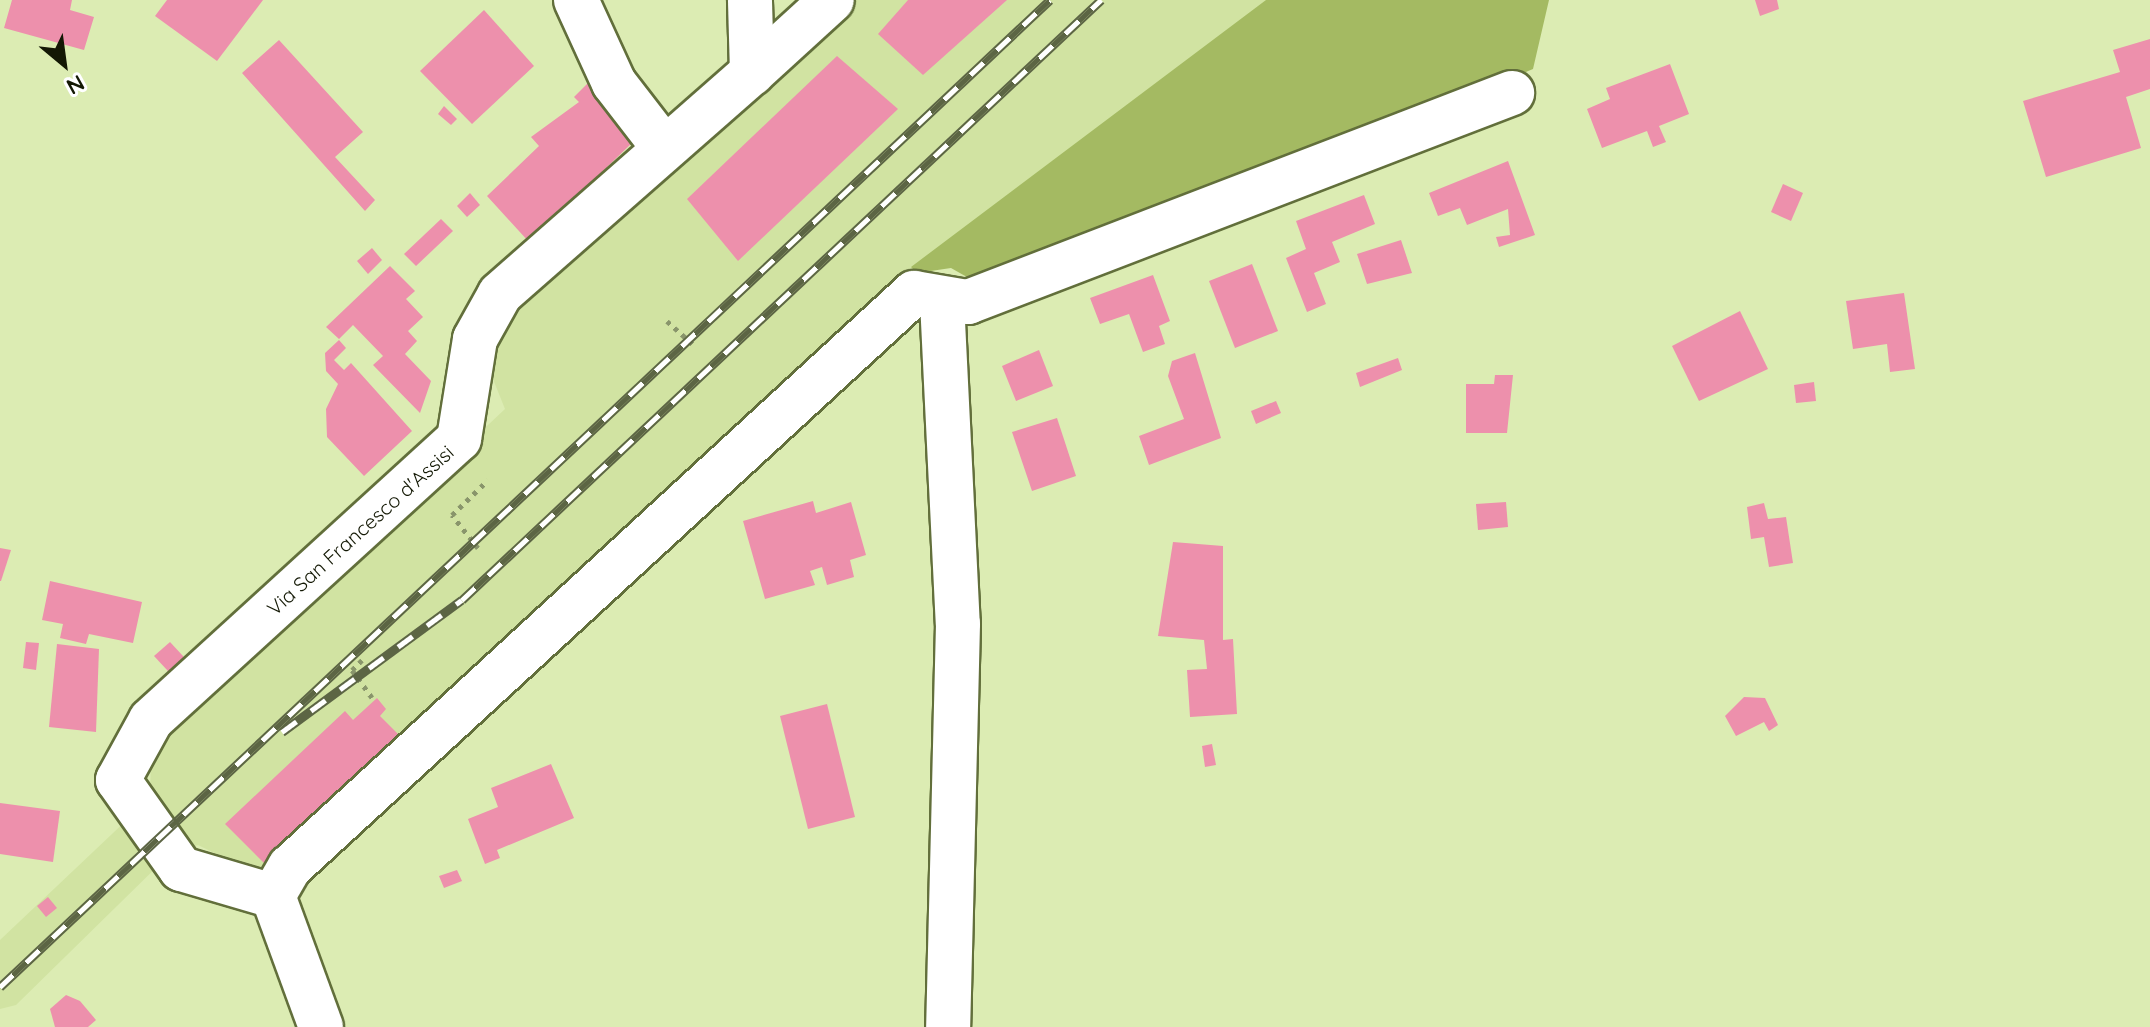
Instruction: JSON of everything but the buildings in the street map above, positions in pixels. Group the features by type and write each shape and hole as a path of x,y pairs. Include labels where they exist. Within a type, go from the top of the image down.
{"street":[{"path":"576,0 614,83 665,149"},
{"path":"750,0 752,73"},
{"name":"Via San Francesco d'Assisi","path":"273,896 181,869 118,780 151,720 459,439 475,339 500,294 832,0"},
{"path":"321,1027 273,896 290,867 878,319 914,293 942,301 968,302 1014,286 1512,93"},
{"path":"942,301 958,624 948,1027"}],"path":[{"path":"667,321 694,345"},
{"path":"478,548 452,515 488,480"},
{"path":"362,660 352,670 372,698"}],"shaded area":[{"path":"840,0 1545,0 1525,79 955,268 923,267 272,867 243,867 198,845 169,855 16,1005 0,1009 0,940 150,798 151,756 188,707 505,409 491,374 493,347 506,323"},
{"path":"1266,0 1549,0 1533,69 1344,148 974,281 951,268 917,273 911,267"}],"railway":[{"path":"0,987 1050,0"},
{"path":"282,732 462,600 1101,0"}]}
